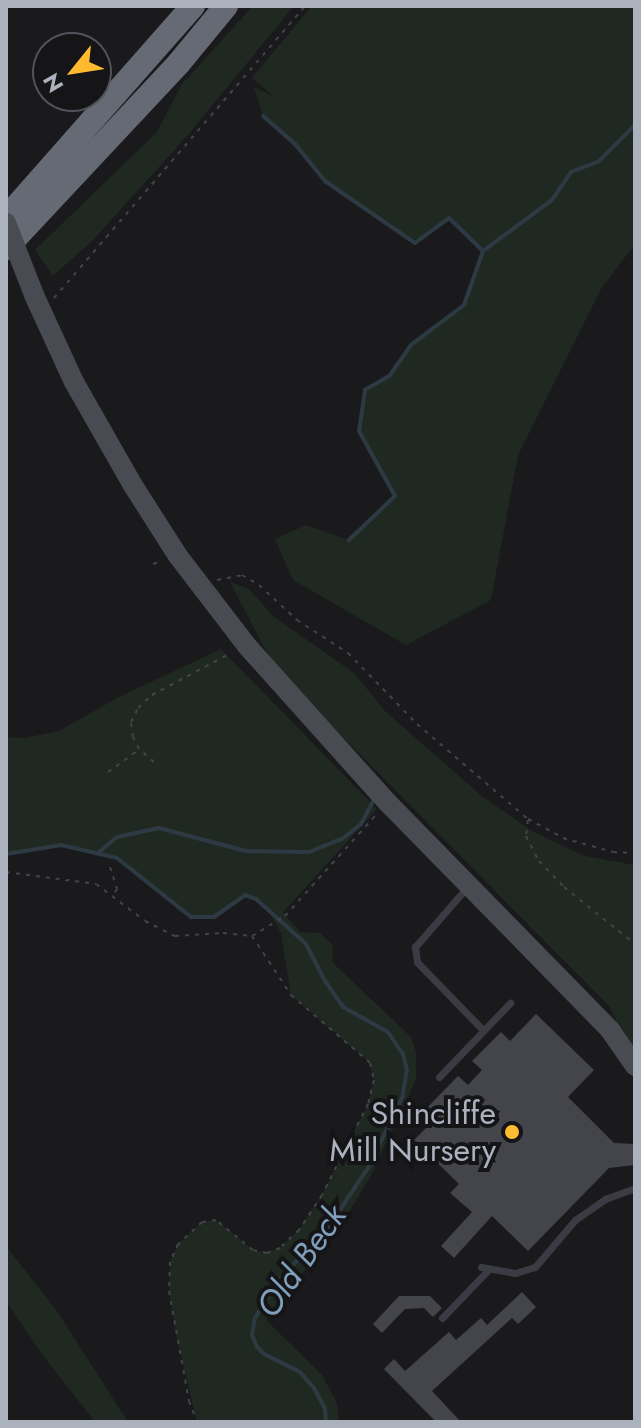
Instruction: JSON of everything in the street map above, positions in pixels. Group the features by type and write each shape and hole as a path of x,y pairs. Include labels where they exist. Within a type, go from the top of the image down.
{"highway":[{"path":"6,221 193,6"},
{"path":"6,248 179,63 226,6"}],"main road":[{"path":"6,221 37,301 103,436 202,588 247,646 388,803 610,1030 635,1066"}],"lane":[{"path":"469,884 415,947 417,962 482,1029"},
{"path":"439,1077 510,1003"},
{"path":"442,1318 484,1268 515,1273 535,1267 575,1220 605,1199 635,1188"}],"path":[{"path":"37,301 78,272 305,6"},
{"path":"202,588 229,575 242,575 259,585 297,620 348,653 417,724 528,819 563,838 613,852 635,853"},
{"path":"154,762 139,749 131,722 138,708 152,695 247,646"},
{"path":"108,772 139,749"},
{"path":"6,872 82,880 113,895 145,921 175,936 223,933 252,936 285,916 388,803"},
{"path":"528,819 526,836 539,861 564,887 635,944"},
{"path":"110,867 117,889 113,895"},
{"path":"197,1422 189,1401 169,1291 170,1262 178,1244 202,1222 216,1220 253,1250 267,1253 280,1248 299,1230 322,1195 368,1104 374,1080 370,1063 291,995 252,936"}],"shaded area":[{"path":"253,6 294,6 187,136 92,241 53,276 35,250 157,132 182,84"},
{"path":"312,6 635,6 635,244 601,289 518,455 491,600 406,645 293,580 275,539 306,525 349,540 395,497 359,431 365,390 389,376 411,345 464,305 483,251 449,218 415,243 325,181 295,144 263,116 254,87 276,98 252,78"},
{"path":"230,582 249,589 274,617 354,673 386,712 483,797 532,831 584,856 635,865 635,1059 609,1006 305,699 269,657"},
{"path":"221,649 377,809 283,912 300,932 320,933 333,945 332,962 411,1037 416,1052 416,1079 370,1177 349,1212 266,1320 322,1375 337,1403 339,1422 197,1422 176,1334 169,1291 170,1262 178,1244 202,1222 216,1220 253,1250 266,1253 280,1248 299,1230 322,1195 368,1104 374,1080 370,1063 291,995 281,933 267,908 256,899 245,895 214,917 191,917 117,858 61,845 6,854 6,737 24,738 59,731 119,697"},
{"path":"6,1246 57,1311 128,1422 95,1422 44,1357 6,1301"}],"building":[{"name":"Shincliffe Mill Nursery","path":"536,1014 594,1070 568,1097 614,1143 635,1144 635,1165 609,1168 528,1251 492,1216 454,1258 441,1246 472,1212 450,1193 459,1184 414,1140 430,1124 420,1115 458,1076 468,1085 482,1070 472,1061 501,1032 510,1041"},
{"path":"522,1292 536,1307 518,1324 512,1318 432,1391 461,1422 436,1422 384,1369 394,1359 405,1371 449,1332 456,1340 481,1318 487,1325"},
{"path":"399,1296 430,1296 442,1308 433,1317 424,1308 405,1309 382,1333 373,1324"}],"waterway":[{"path":"263,116 295,144 325,181 415,243 449,218 483,251 464,305 411,345 389,376 365,390 359,431 395,496 349,540"},
{"path":"483,251 552,200 571,172 599,161 635,125"},
{"path":"99,852 117,837 159,828 246,851 309,852 342,839 361,824 374,800"},
{"name":"Old Beck","path":"6,854 61,845 117,858 191,917 214,917 245,895 256,899 306,944 343,1007 388,1032 403,1054 407,1070 402,1098 368,1168 329,1226 279,1280 255,1318 252,1335 257,1347 264,1354 300,1372 314,1388 325,1409 326,1422"}],"place":[{"name":"Shincliffe Mill Nursery","path":"512,1132"}]}
